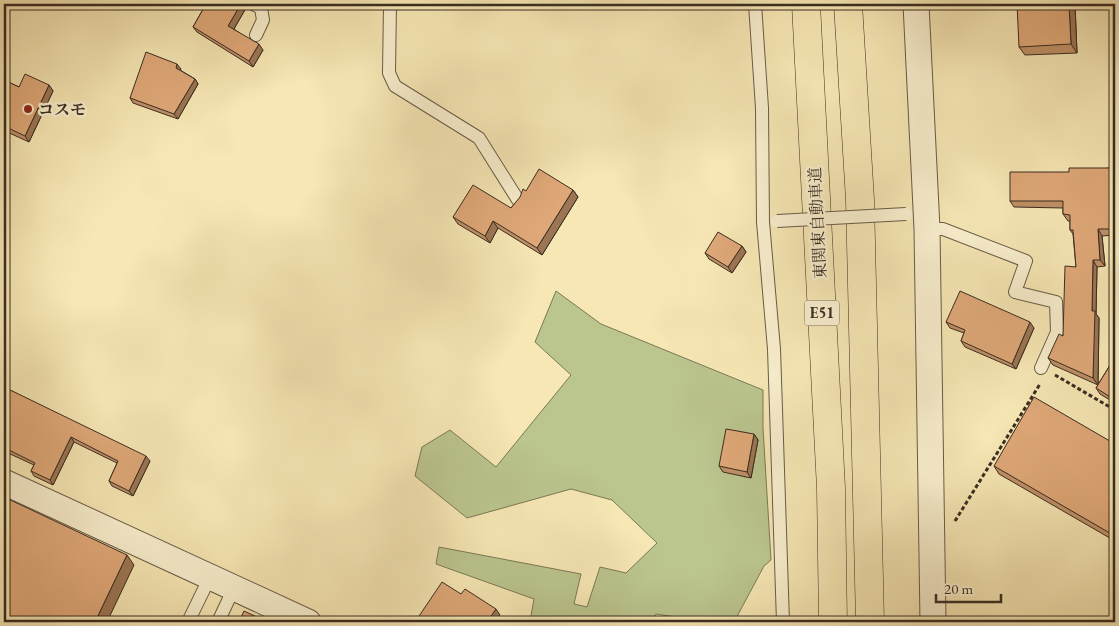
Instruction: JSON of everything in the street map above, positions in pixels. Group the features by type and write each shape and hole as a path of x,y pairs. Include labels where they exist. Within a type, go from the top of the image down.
{"highway":[{"name":"東関東自動車道","path":"806,4 830,488 833,622"},
{"name":"E51","path":"848,4 860,200 870,622"}],"street":[{"path":"916,4 920,220 932,530 933,622"},
{"path":"4,482 308,622"}],"lane":[{"path":"253,4 261,8 263,20 256,35"},
{"path":"390,4 389,73 395,86 479,138 518,200"},
{"path":"755,4 762,108 763,222 774,349 783,622"},
{"path":"763,222 920,220 1026,262 1015,292 1056,302 1057,332 1044,372"},
{"path":"188,622 210,577"},
{"path":"218,622 234,588"}],"path":[{"path":"932,530 953,525 1044,372 1115,410"}],"green space":[{"path":"556,291 601,324 763,390 763,428 771,560 764,566 734,622 707,622 656,614 651,622 535,622 530,621 534,599 436,564 439,547 581,574 574,604 587,607 600,567 626,573 657,543 612,500 571,489 467,518 415,476 422,447 450,430 496,467 571,375 535,342"}],"building":[{"path":"206,4 241,4 228,26 259,44 249,61 193,27"},
{"path":"1017,4 1069,4 1071,44 1019,47"},
{"path":"146,52 177,64 176,68 195,79 174,114 130,98"},
{"path":"25,74 49,85 25,136 4,126 7,112 4,110 4,80 19,87"},
{"path":"1069,168 1110,168 1111,229 1098,229 1100,260 1093,260 1092,311 1095,311 1093,378 1048,358 1059,334 1063,336 1065,266 1076,267 1073,230 1070,230 1070,215 1063,214 1063,201 1010,201 1010,172 1069,172"},
{"path":"539,169 573,190 537,248 493,221 485,236 453,217 473,185 511,208 520,197 523,189 526,191"},
{"path":"718,232 742,246 728,267 705,253"},
{"path":"960,291 1030,322 1012,364 961,341 965,330 946,322"},
{"path":"1115,357 1115,400 1096,388"},
{"path":"4,387 146,456 129,491 109,481 118,461 71,437 50,480 31,471 35,463 5,448"},
{"path":"1034,397 1115,444 1115,536 994,466"},
{"path":"726,429 754,434 747,472 719,466"},
{"path":"4,497 127,555 95,622 4,622"},
{"path":"442,582 461,594 465,589 496,609 487,622 415,622"},
{"path":"244,611 268,622 239,622"},
{"path":"651,617 664,622 650,622"}],"place":[{"name":"コスモ","path":"28,109"}]}
